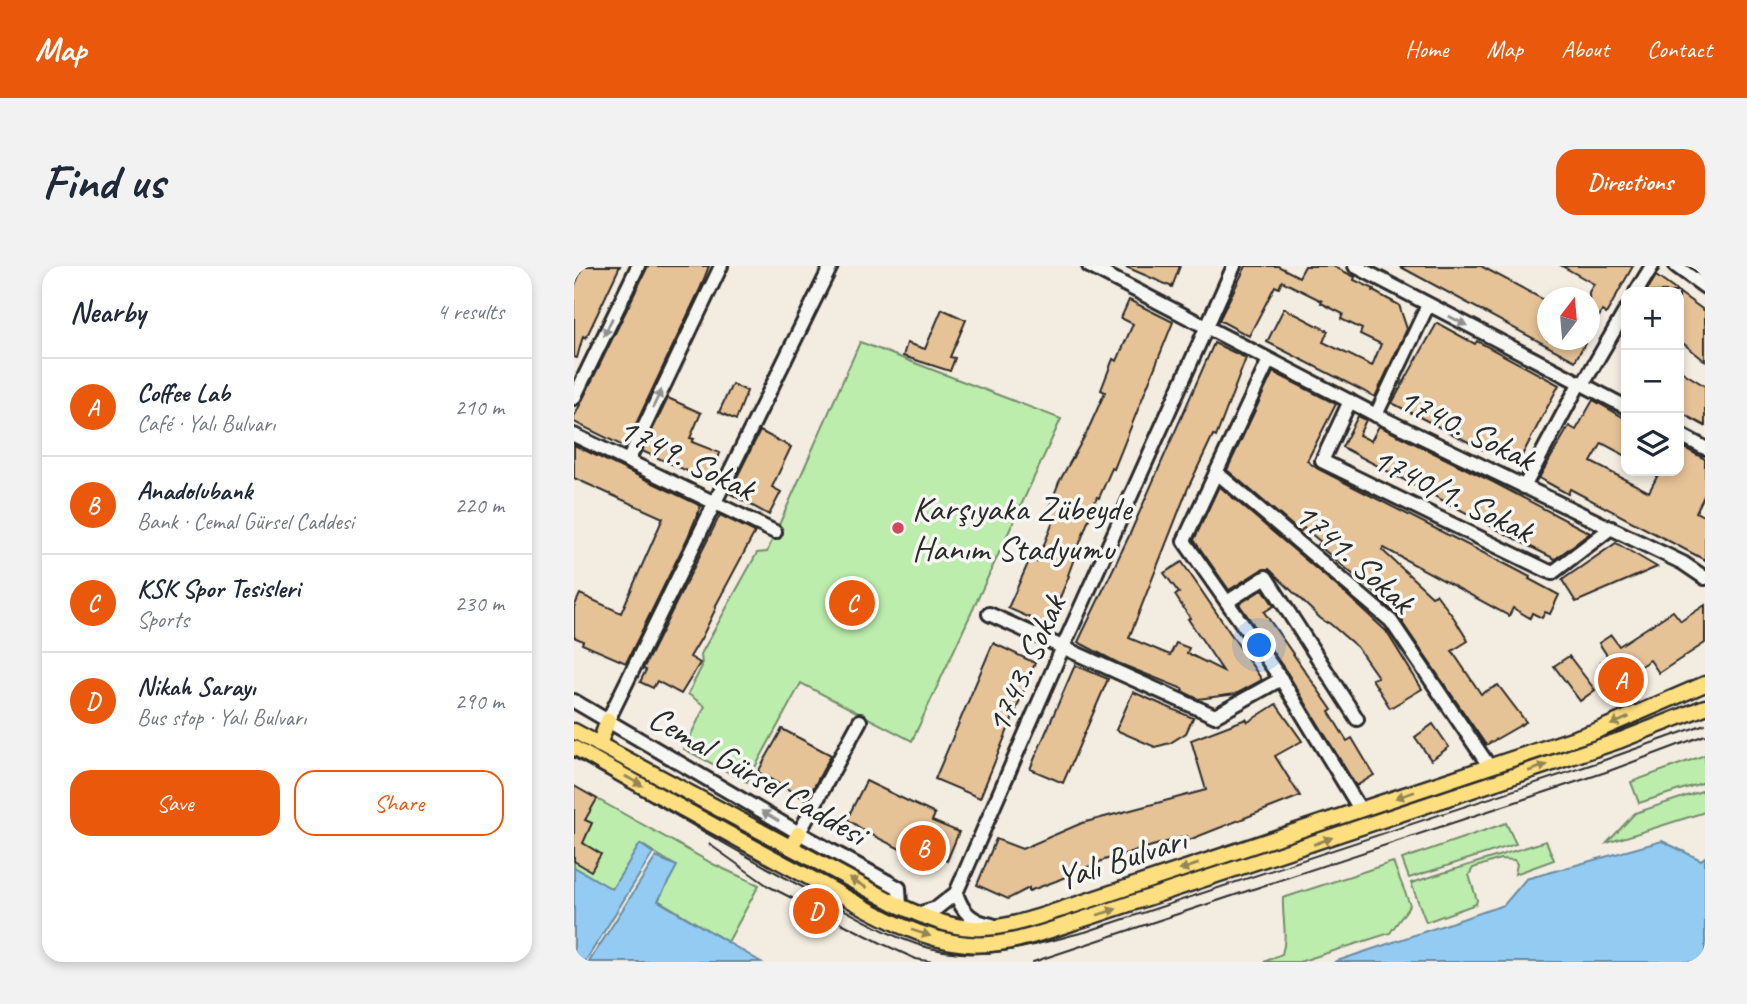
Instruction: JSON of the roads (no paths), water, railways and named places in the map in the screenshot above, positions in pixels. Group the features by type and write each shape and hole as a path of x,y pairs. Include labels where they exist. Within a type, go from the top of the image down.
{"main road":[{"name":"Yalı Bulvarı","path":"574,731 916,914 973,928 998,926 1078,904 1596,732 1705,684"},
{"name":"Yalı Bulvarı","path":"574,748 905,928 938,939 968,944 999,942 1042,933 1572,757 1705,707"},
{"path":"599,745 608,720"},
{"path":"790,847 799,833"}],"street":[{"path":"574,398 638,266"},
{"path":"628,461 721,266"},
{"path":"608,720 831,266"},
{"name":"1740. Sokak","path":"1089,266 1376,415 1683,563 1705,578"},
{"name":"1743. Sokak","path":"956,893 1234,266"},
{"path":"1355,266 1621,404"},
{"path":"1639,287 1652,266"},
{"path":"1676,266 1705,287"},
{"path":"1376,415 1428,305"},
{"path":"1524,487 1621,318"},
{"path":"1269,360 1184,541 1281,679 1360,809"},
{"name":"1740/1. Sokak","path":"1350,401 1322,461 1516,556 1552,573 1611,528"},
{"name":"1749. Sokak","path":"574,435 775,531"},
{"path":"1684,437 1705,448"},
{"name":"1741. Sokak","path":"1216,472 1391,621 1489,766"},
{"path":"1227,602 1266,577 1357,719"},
{"path":"989,614 1215,716 1281,679"},
{"name":"Cemal Gürsel Caddesi","path":"574,701 799,833 899,888 900,906"},
{"path":"799,833 860,721"},
{"path":"916,914 937,908 956,893 963,911 971,919 998,926"}],"water":[{"path":"1662,841 1701,860 1705,857 1705,962 1334,962 1504,905 1526,879"},
{"path":"640,844 653,853 585,962 574,962 574,867 612,889"},
{"path":"656,857 677,866 658,901 761,962 589,962"}],"tram line":[{"path":"574,756 760,864 889,933 942,951 976,953 1023,947 1085,932 1596,763 1705,724"},
{"path":"1033,962 1609,771 1705,735"},
{"path":"709,844 768,886 883,944 916,959 933,962"}],"place":[{"name":"Karşıyaka Zübeyde Hanım Stadyumu","path":"898,528"},
{"name":"KSK Spor Tesisleri","path":"852,603"},
{"name":"Coffee Lab","path":"1621,680"},
{"name":"Anadolubank","path":"923,848"},
{"name":"Nikah Sarayı","path":"816,911"}]}
